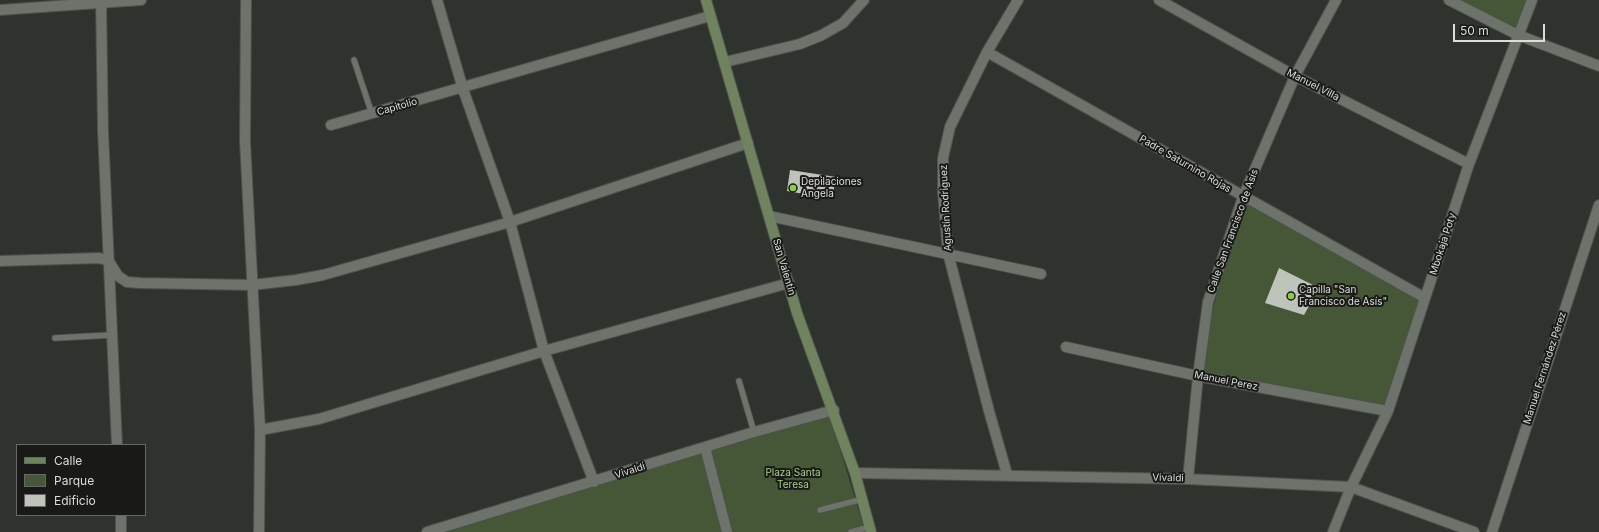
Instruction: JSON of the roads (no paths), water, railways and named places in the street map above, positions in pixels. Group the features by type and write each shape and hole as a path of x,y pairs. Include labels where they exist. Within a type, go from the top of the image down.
{"main road":[{"name":"San Valentín","path":"706,0 797,313 834,410 863,499 870,530"}],"street":[{"path":"0,10 101,1 141,0"},
{"path":"246,0 245,141 260,430 259,532"},
{"path":"437,0 463,89 510,222 544,351 594,482"},
{"path":"725,62 800,44 822,35 843,23 864,0"},
{"name":"Agustín Rodriguez","path":"1008,474 989,411 948,253 943,192 943,158 950,127 987,52 1018,0"},
{"name":"Manuel Villa","path":"1158,0 1295,76 1469,164"},
{"name":"Calle San Francisco de Asís","path":"1188,479 1198,376 1208,302 1243,197 1295,76 1336,0"},
{"path":"1449,0 1518,35 1599,66"},
{"name":"Mbokaja Poty","path":"1332,532 1388,411 1469,164 1532,0"},
{"path":"101,1 108,260 118,444"},
{"name":"Capitolio","path":"332,125 463,89 710,16"},
{"name":"Padre Saturnino Rojas","path":"987,52 1243,197 1426,298"},
{"path":"0,261 98,258 108,260 118,276 128,282 252,285 296,280 323,275 510,222 748,143"},
{"name":"Manuel Fernández Pérez","path":"1492,532 1599,205"},
{"path":"769,216 1041,274"},
{"path":"260,430 319,418 544,351 789,282"},
{"name":"Manuel Perez","path":"1066,347 1198,376 1388,411"},
{"name":"Vivaldi","path":"427,532 754,432 834,410"},
{"path":"704,447 727,532"},
{"name":"Vivaldi","path":"855,473 1008,474 1188,479 1352,487 1474,532"},
{"path":"121,516 121,532"}],"lane":[{"path":"354,60 372,114"},
{"path":"55,338 112,335"},
{"path":"739,381 754,432"},
{"path":"820,510 863,499"},
{"path":"851,532 870,530"}],"place":[{"name":"Depilaciones Angela","path":"793,188"},
{"name":"Capilla \"San Francisco de Asís\"","path":"1291,296"}],"park label":[{"name":"Plaza Santa Teresa","path":"793,478"}]}
